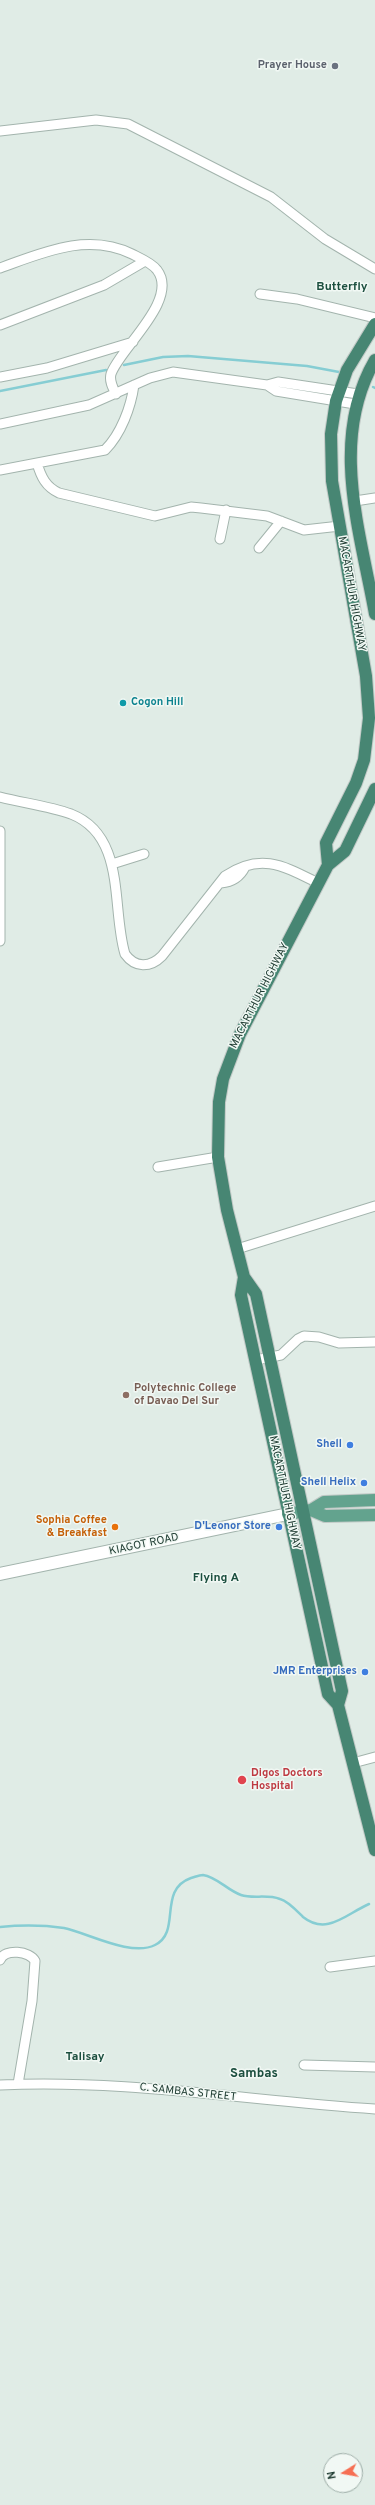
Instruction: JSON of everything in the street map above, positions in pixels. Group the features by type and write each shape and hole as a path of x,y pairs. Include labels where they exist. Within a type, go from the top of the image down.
{"highway":[{"name":"MACARTHUR HIGHWAY","path":"328,865 326,843 356,783 364,760 370,718 366,676 340,526 330,456 337,396 352,358 375,324"},
{"name":"MACARTHUR HIGHWAY","path":"375,360 357,399 349,453 355,501 375,614"},
{"name":"MACARTHUR HIGHWAY","path":"338,1705 342,1691 307,1511 256,1294 244,1277 218,1157 219,1102 229,1060 240,1034 318,883 328,865 345,851 375,789"},
{"name":"MACARTHUR HIGHWAY","path":"244,1277 241,1295 328,1694 338,1705 375,1850"}],"main road":[{"path":"288,1514 307,1511 324,1502 375,1500"},
{"path":"307,1511 325,1516 375,1514"}],"street":[{"path":"0,131 96,120 128,124 271,197 325,239 375,269"},
{"path":"0,268 48,251 78,244 108,247 129,253 145,261 157,270 161,276 161,288 151,317 111,374 111,379 116,394"},
{"path":"0,326 104,285 145,261"},
{"path":"260,294 297,299 375,318"},
{"path":"0,377 47,368 133,342"},
{"path":"0,424 76,408 116,394 150,378 173,372 267,385 278,382 337,396 357,399"},
{"path":"0,470 105,450 115,437 127,412 134,385"},
{"path":"37,463 44,481 51,489 59,493 155,516 191,507 266,516 304,530 340,526"},
{"path":"355,501 375,498"},
{"path":"220,540 226,510"},
{"path":"259,548 280,521"},
{"path":"0,797 64,812 81,819 101,837 106,846 112,864 123,948 128,959 138,965 153,963 162,956 225,876 237,868 276,863 318,883"},
{"path":"0,831 0,941"},
{"path":"112,864 144,854"},
{"path":"158,1167 218,1157"},
{"path":"237,1249 375,1206"},
{"path":"256,1360 281,1355 298,1339 304,1336 319,1337 339,1343 375,1342"},
{"name":"KIAGOT ROAD","path":"0,1574 288,1514"},
{"path":"353,1763 375,1757"},
{"path":"0,1960 8,1953 26,1953 35,1961 32,2001 18,2084"},
{"path":"330,1967 375,1961"},
{"path":"304,2065 375,2066"},
{"name":"C. SAMBAS STREET","path":"0,2085 73,2083 375,2109"}],"waterway":[{"path":"124,365 163,357 188,356 307,366 339,372"},
{"path":"0,391 106,370"},
{"path":"0,1927 48,1926 64,1928 122,1946 145,1948 155,1945 163,1939 167,1931 172,1901 175,1892 181,1884 191,1878 202,1875 213,1878 241,1895 250,1897 270,1897 283,1900 292,1906 303,1917 320,1924 328,1924 344,1918 369,1904"}],"place":[{"name":"Prayer House","path":"335,66"},
{"name":"Cogon Hill","path":"123,703"},
{"name":"Polytechnic College of Davao Del Sur","path":"126,1395"},
{"name":"Shell","path":"350,1445"},
{"name":"Shell Helix","path":"364,1483"},
{"name":"Sophia Coffee & Breakfast","path":"115,1527"},
{"name":"D'Leonor Store","path":"279,1527"},
{"name":"JMR Enterprises","path":"365,1672"},
{"name":"Digos Doctors Hospital","path":"242,1780"}],"district":[{"name":"Butterfly","path":"342,288"},
{"name":"Flying A","path":"216,1579"},
{"name":"Talisay","path":"85,2058"},
{"name":"Sambas","path":"254,2074"}]}
